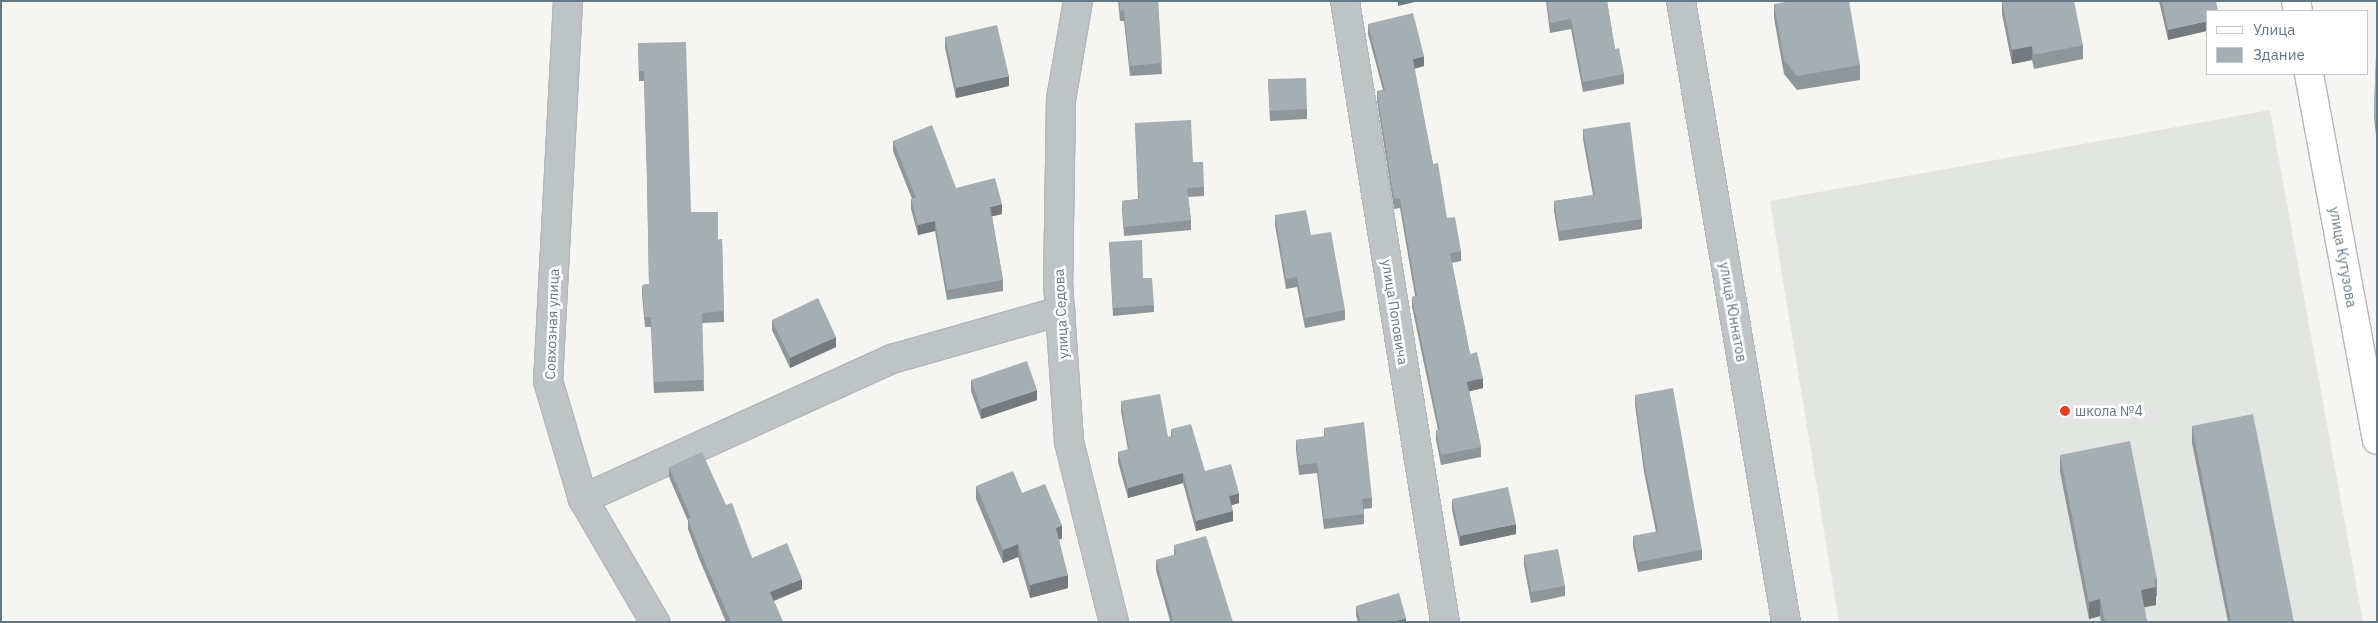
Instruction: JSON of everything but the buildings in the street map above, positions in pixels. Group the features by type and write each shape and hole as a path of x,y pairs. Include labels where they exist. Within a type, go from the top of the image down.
{"main road":[{"name":"улица Кутузова","path":"2309,75 2377,440"}],"street":[{"name":"Совхозная улица","path":"568,1 548,381 583,498 655,622"},
{"name":"улица Седова","path":"1078,1 1061,98 1060,311 1069,442 1114,622"},
{"name":"улица Поповича","path":"1345,1 1445,622"},
{"name":"улица Юннатов","path":"1681,1 1786,622"},
{"path":"583,498 892,359 1060,311"}],"shaded area":[{"name":"школа №4","path":"2270,110 2363,622 1839,622 1770,201"}],"place":[{"name":"школа №4","path":"2065,411"}]}
